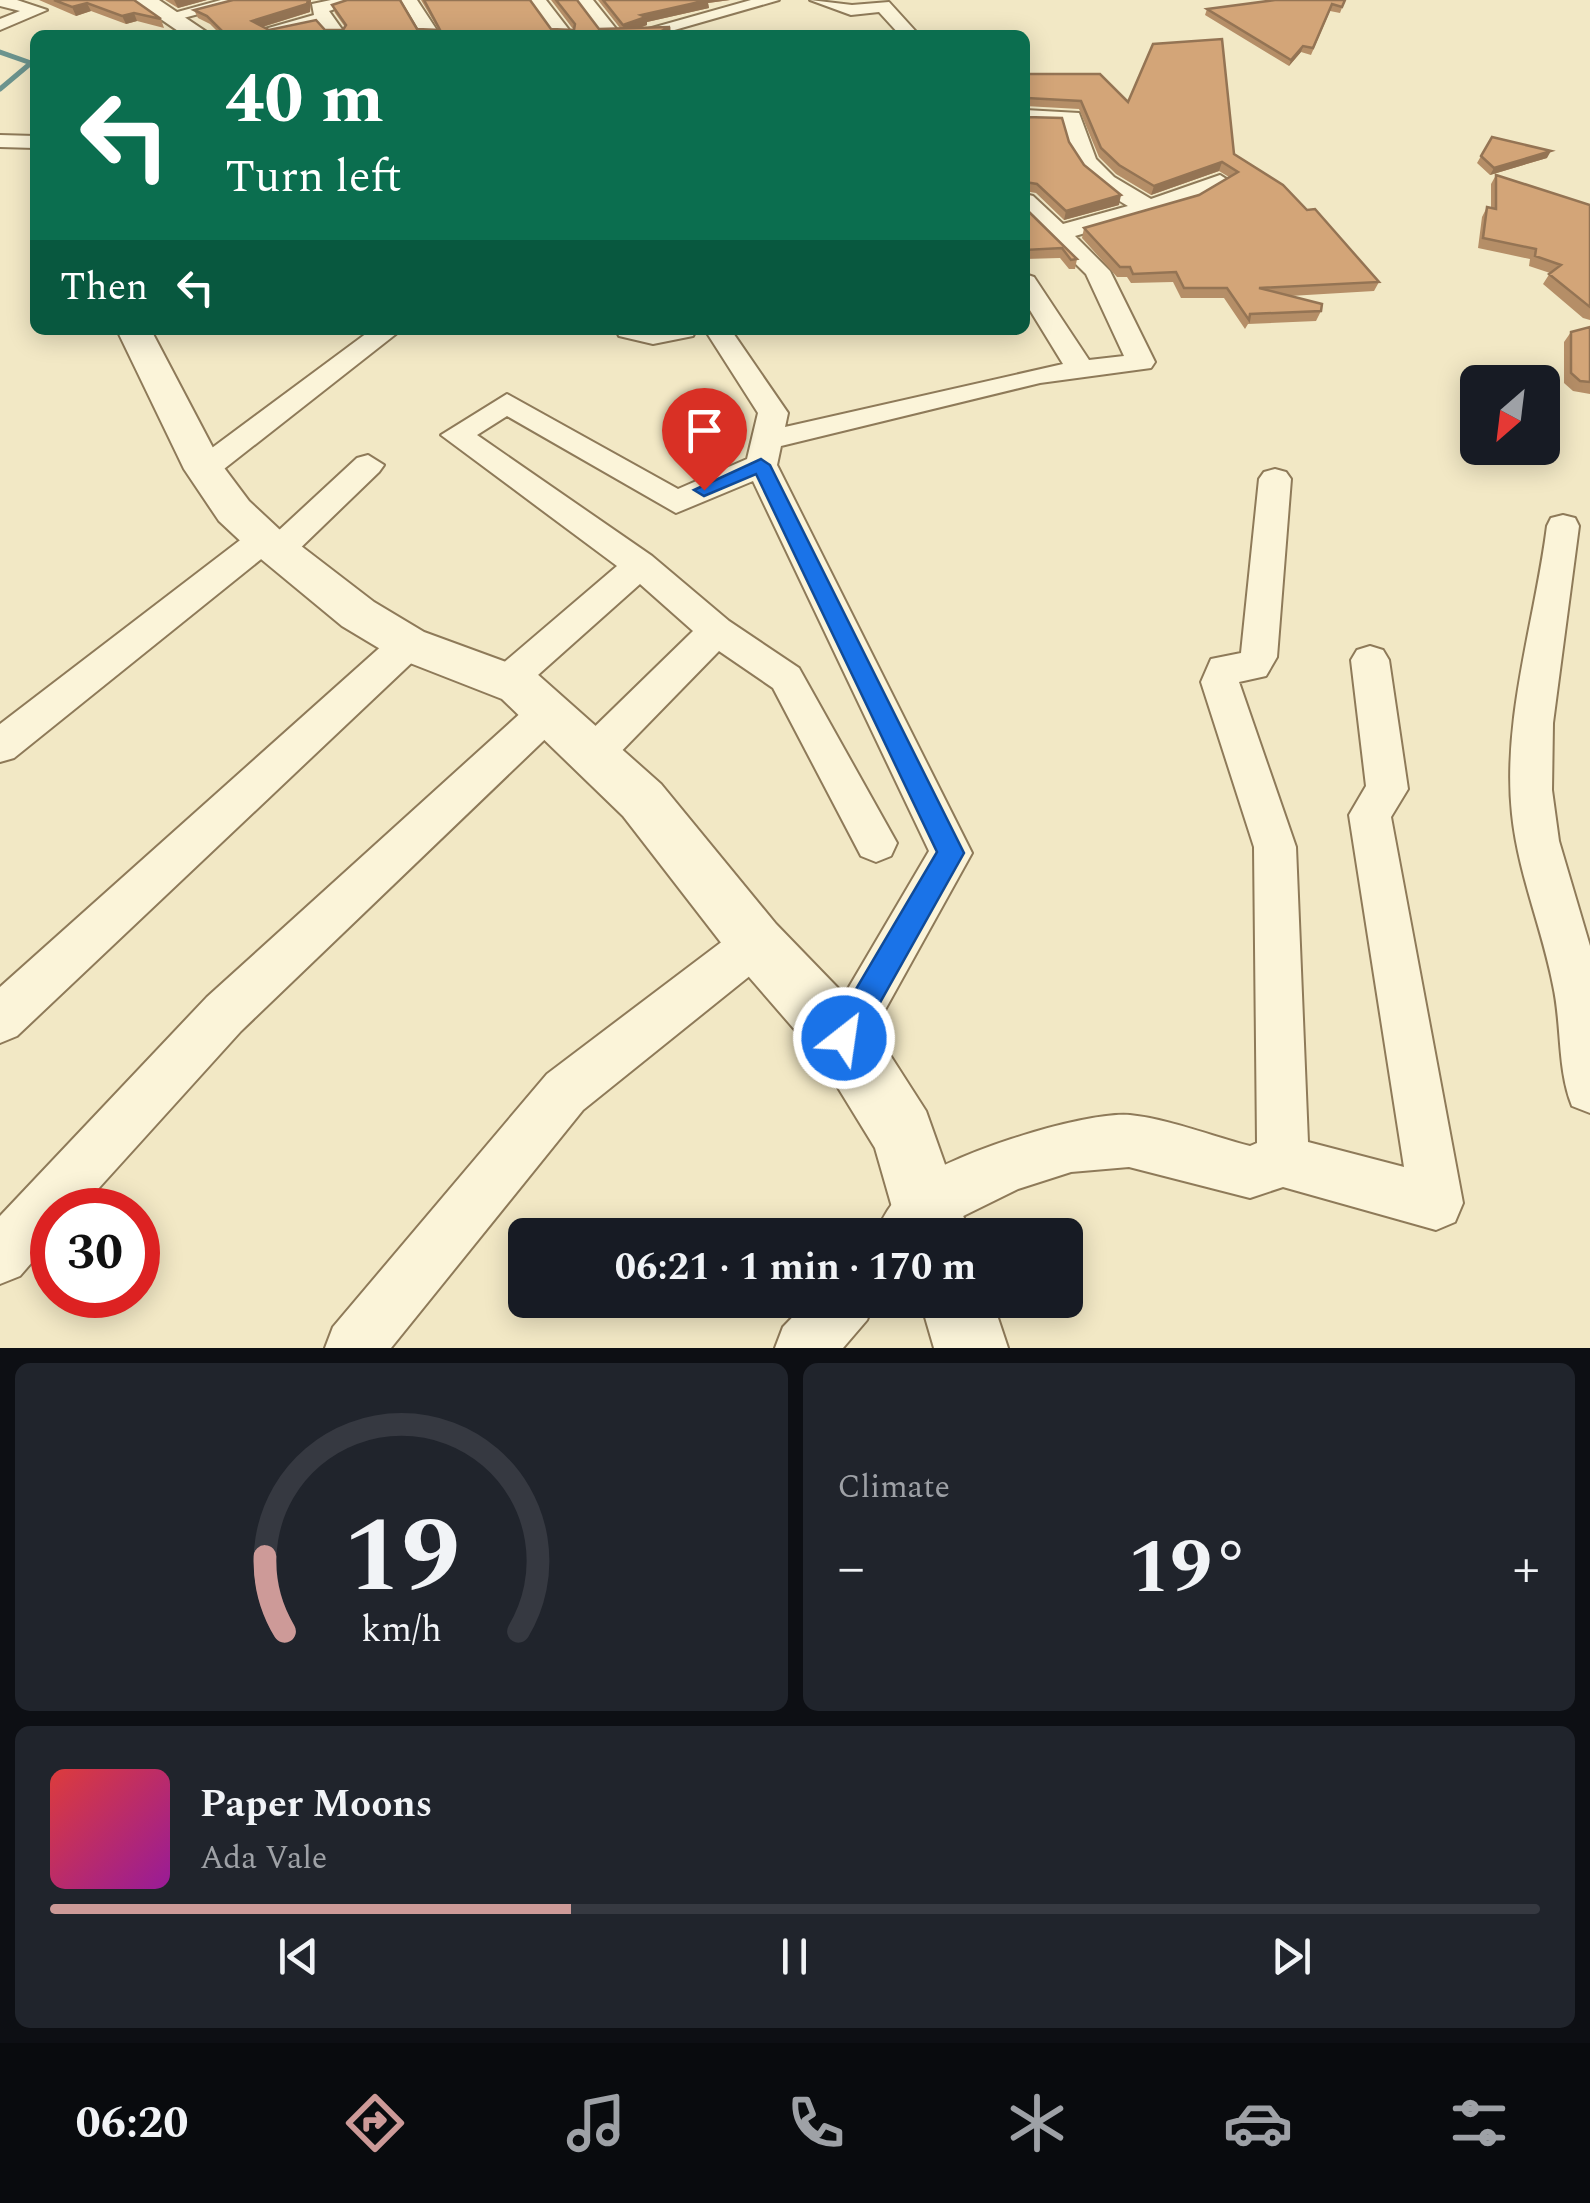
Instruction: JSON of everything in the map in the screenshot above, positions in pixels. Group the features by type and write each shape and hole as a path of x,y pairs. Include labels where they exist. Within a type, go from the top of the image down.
{"street":[{"path":"144,0 193,30"},
{"path":"172,16 244,0"},
{"path":"334,30 318,8 354,0"},
{"path":"409,0 427,30"},
{"path":"537,0 560,30"},
{"path":"584,0 608,30"},
{"path":"818,0 850,10 883,6 905,30"},
{"path":"0,1 38,10 0,25"},
{"path":"656,30 760,1"},
{"path":"713,16 744,25 733,30"},
{"path":"279,30 327,17"},
{"path":"0,25 28,32"},
{"path":"1030,116 1072,116 1078,153 1088,167 1103,183 1148,208"},
{"path":"1062,232 1148,208 1220,182"},
{"path":"876,843 786,678 716,631 640,565 456,434 508,403 676,502 764,452 1080,368 1138,364 1142,359 1097,270 1030,205"},
{"path":"1030,290 1080,368"},
{"path":"137,335 204,469 234,511 358,614 408,644 519,686 642,800 756,943 844,1038 902,1134 919,1218"},
{"path":"204,469 381,335"},
{"path":"721,335 773,412 764,452 951,853 844,1038"},
{"path":"0,746 271,544 368,465"},
{"path":"1274,479 1260,657 1253,666 1224,669 1220,682 1275,847 1282,1161"},
{"path":"1563,526 1558,584 1534,700 1530,791 1540,850 1578,990 1590,1088"},
{"path":"507,681 640,565"},
{"path":"593,754 716,631"},
{"path":"0,1019 408,644"},
{"path":"933,1218 1010,1166 1071,1146 1128,1142 1250,1172 1282,1161 1436,1203 1370,815 1387,789 1370,660"},
{"path":"0,1256 224,1014 549,712"},
{"path":"354,1348 566,1092 756,943"},
{"path":"804,1348 831,1318"},
{"path":"962,1318 971,1348"}],"building":[{"path":"54,0 134,0 161,19 134,13 122,16 87,3 72,7"},
{"path":"233,0 308,0 307,4 252,21 269,30 221,30 194,10"},
{"path":"347,0 400,0 417,29 440,30 343,30 346,25 332,5"},
{"path":"424,0 530,0 551,29 574,30 440,30"},
{"path":"556,0 577,0 599,29 670,27 574,30 575,24"},
{"path":"603,0 708,0 641,15 646,17 623,25"},
{"path":"1275,0 1345,0 1342,7 1332,4 1313,48 1303,46 1291,60 1207,9"},
{"path":"316,20 325,30 269,30"},
{"path":"1222,39 1234,154 1283,185 1307,210 1315,209 1379,282 1259,288 1322,304 1321,311 1250,314 1249,320 1227,288 1184,288 1176,272 1133,274 1130,267 1120,267 1084,228 1199,195 1238,172 1222,162 1154,186 1119,165 1101,148 1081,101 1030,98 1030,74 1100,74 1128,102 1153,44"},
{"path":"1030,117 1062,118 1069,142 1084,165 1121,195 1066,211 1037,184 1030,183"},
{"path":"1492,137 1551,151 1494,168 1481,156"},
{"path":"1496,175 1590,205 1590,307 1549,274 1561,265 1535,256 1536,249 1483,238 1487,207 1496,209"},
{"path":"1030,213 1077,259 1071,260 1062,248 1030,250"},
{"path":"1590,327 1590,382 1580,381 1571,373 1571,332"}],"waterway":[{"path":"0,52 30,63"},
{"path":"0,89 30,64"}],"route":[{"path":"704,490 761,465 951,853 844,1038"}]}
